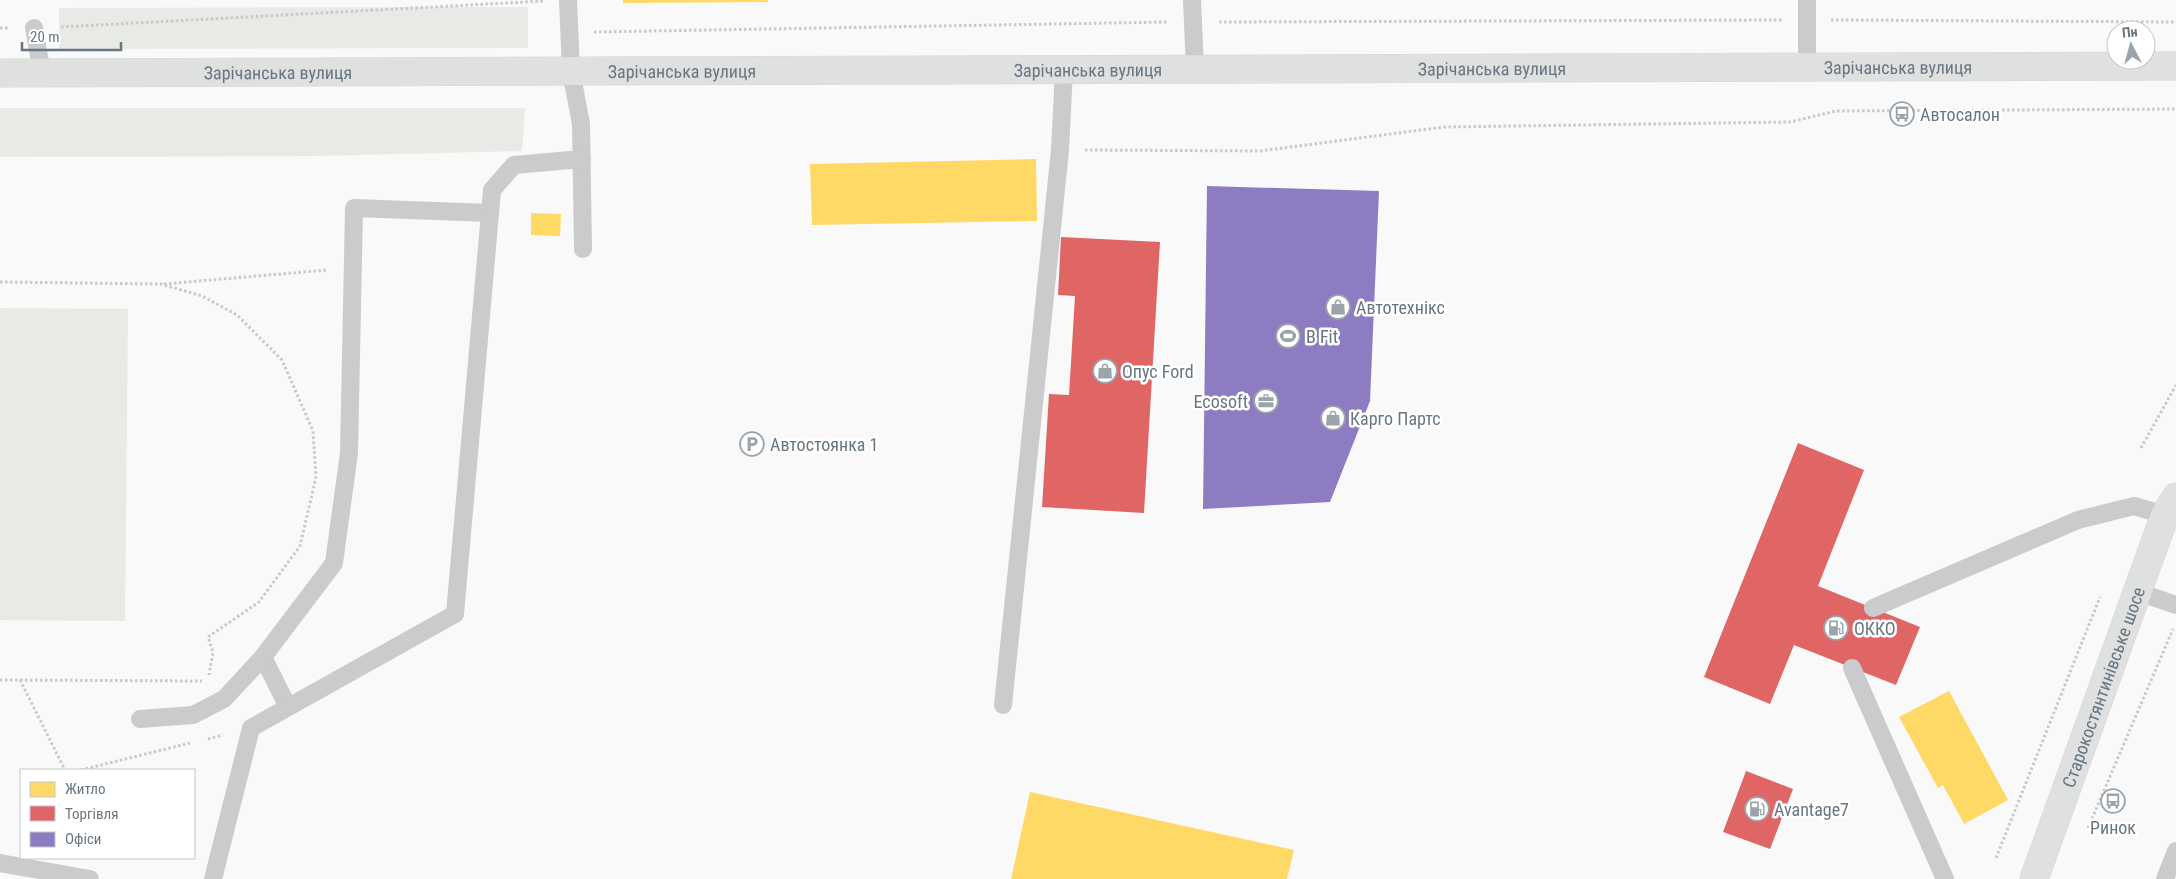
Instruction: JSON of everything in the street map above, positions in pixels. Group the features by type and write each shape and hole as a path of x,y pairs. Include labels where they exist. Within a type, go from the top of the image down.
{"street":[{"name":"Зарічанська вулиця","path":"0,73 2176,66"},
{"name":"Старокостянтинівське шосе","path":"2034,879 2171,506"}],"lane":[{"path":"568,0 571,71 581,124 583,249"},
{"path":"1192,0 1195,69"},
{"path":"1807,0 1807,67"},
{"path":"34,28 42,73"},
{"path":"1003,705 1060,150 1064,70"},
{"path":"213,879 251,728 455,614 492,190 514,165 582,159"},
{"path":"140,719 194,715 224,699 264,657 334,563 349,453 354,208 490,213"},
{"path":"1873,608 2078,520 2134,506 2171,506"},
{"path":"2138,592 2176,605"},
{"path":"264,657 288,707"},
{"path":"1852,668 1945,879"},
{"path":"2164,879 2176,851"},
{"path":"0,864 90,879"}],"path":[{"path":"0,28 34,28 544,0 569,33 1194,22 1807,20 2176,22"},
{"path":"1060,150 1260,151 1444,127 1790,122 1836,111 2176,109"},
{"path":"0,282 161,284 353,268"},
{"path":"0,680 208,680 213,652 208,637 260,602 300,546 316,477 313,431 282,360 237,315 202,296 161,284"},
{"path":"2141,448 2176,385"},
{"path":"1996,858 2104,588"},
{"path":"2086,833 2176,622"},
{"path":"20,680 64,769"},
{"path":"204,740 251,728"},
{"path":"85,769 194,742"}],"shaded area":[{"path":"528,7 528,48 59,49 59,8"},
{"path":"0,108 525,108 522,151 317,156 0,157"},
{"path":"0,308 128,309 125,621 0,620"}],"building: Житло":[{"path":"623,0 768,0 768,2 623,3"},
{"path":"1036,159 1037,221 812,225 810,164"},
{"path":"531,213 561,214 560,236 531,235"},
{"path":"1949,691 2008,800 1964,824 1943,785 1938,788 1899,717"},
{"path":"1030,792 1294,850 1287,879 1011,879"}],"building: Торгівля":[{"path":"1061,237 1160,242 1144,513 1042,507 1049,394 1069,395 1075,296 1058,295"},
{"path":"1798,443 1864,470 1818,586 1920,627 1896,685 1794,645 1770,704 1704,677"},
{"path":"1746,771 1793,789 1770,849 1723,832"}],"building: Офіси":[{"path":"1207,186 1379,191 1370,401 1330,502 1203,509"}],"place":[{"name":"Автосалон","path":"1902,114"},
{"name":"Автотехнікс","path":"1338,307"},
{"name":"B Fit","path":"1288,336"},
{"name":"Опус Ford","path":"1105,371"},
{"name":"Ecosoft","path":"1266,401"},
{"name":"Карго Партс","path":"1333,418"},
{"name":"Автостоянка 1","path":"752,444"},
{"name":"ОККО","path":"1836,628"},
{"name":"Ринок","path":"2113,801"},
{"name":"Avantage7","path":"1757,809"}]}
